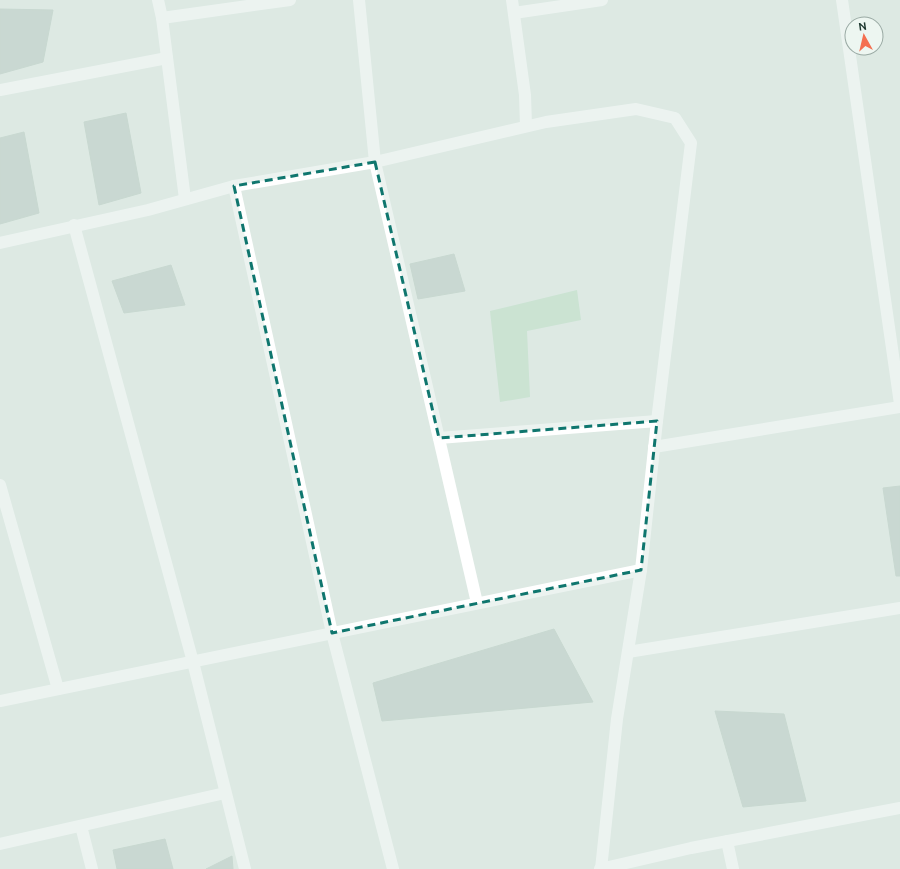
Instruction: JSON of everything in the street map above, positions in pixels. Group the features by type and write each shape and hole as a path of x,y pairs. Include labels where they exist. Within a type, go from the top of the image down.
{"street":[{"path":"158,0 162,18 185,199"},
{"path":"162,18 290,0"},
{"path":"359,0 375,162 478,603"},
{"path":"512,0 525,95 526,126"},
{"path":"514,13 602,0"},
{"path":"654,446 900,406 842,0"},
{"path":"0,90 167,58"},
{"path":"0,243 74,225 148,210 234,186 375,162 546,122 636,109 675,118 691,143 654,446 641,570 617,719 601,869 727,841 900,808"},
{"path":"234,186 332,633 393,869"},
{"path":"74,225 193,662 245,869"},
{"path":"439,438 657,422"},
{"path":"0,485 58,689"},
{"path":"0,701 641,570"},
{"path":"628,652 900,608"},
{"path":"0,844 225,793"},
{"path":"81,826 92,869"},
{"path":"727,841 733,869"}],"highlighted area":[{"path":"375,162 439,438 657,421 641,570 332,633 234,186"}],"green space":[{"path":"577,290 581,320 527,331 530,397 500,402 490,311"}],"building":[{"path":"0,9 53,10 43,62 0,74"},
{"path":"126,113 141,193 99,205 84,122"},
{"path":"24,132 39,213 0,224 0,138"},
{"path":"454,254 465,291 418,299 410,264"},
{"path":"171,265 185,305 124,313 112,281"},
{"path":"900,486 900,576 896,576 883,488"},
{"path":"554,629 593,702 382,721 373,683"},
{"path":"715,711 784,714 806,801 743,807"},
{"path":"165,839 173,869 117,869 113,850"},
{"path":"232,856 233,869 206,869"}]}
